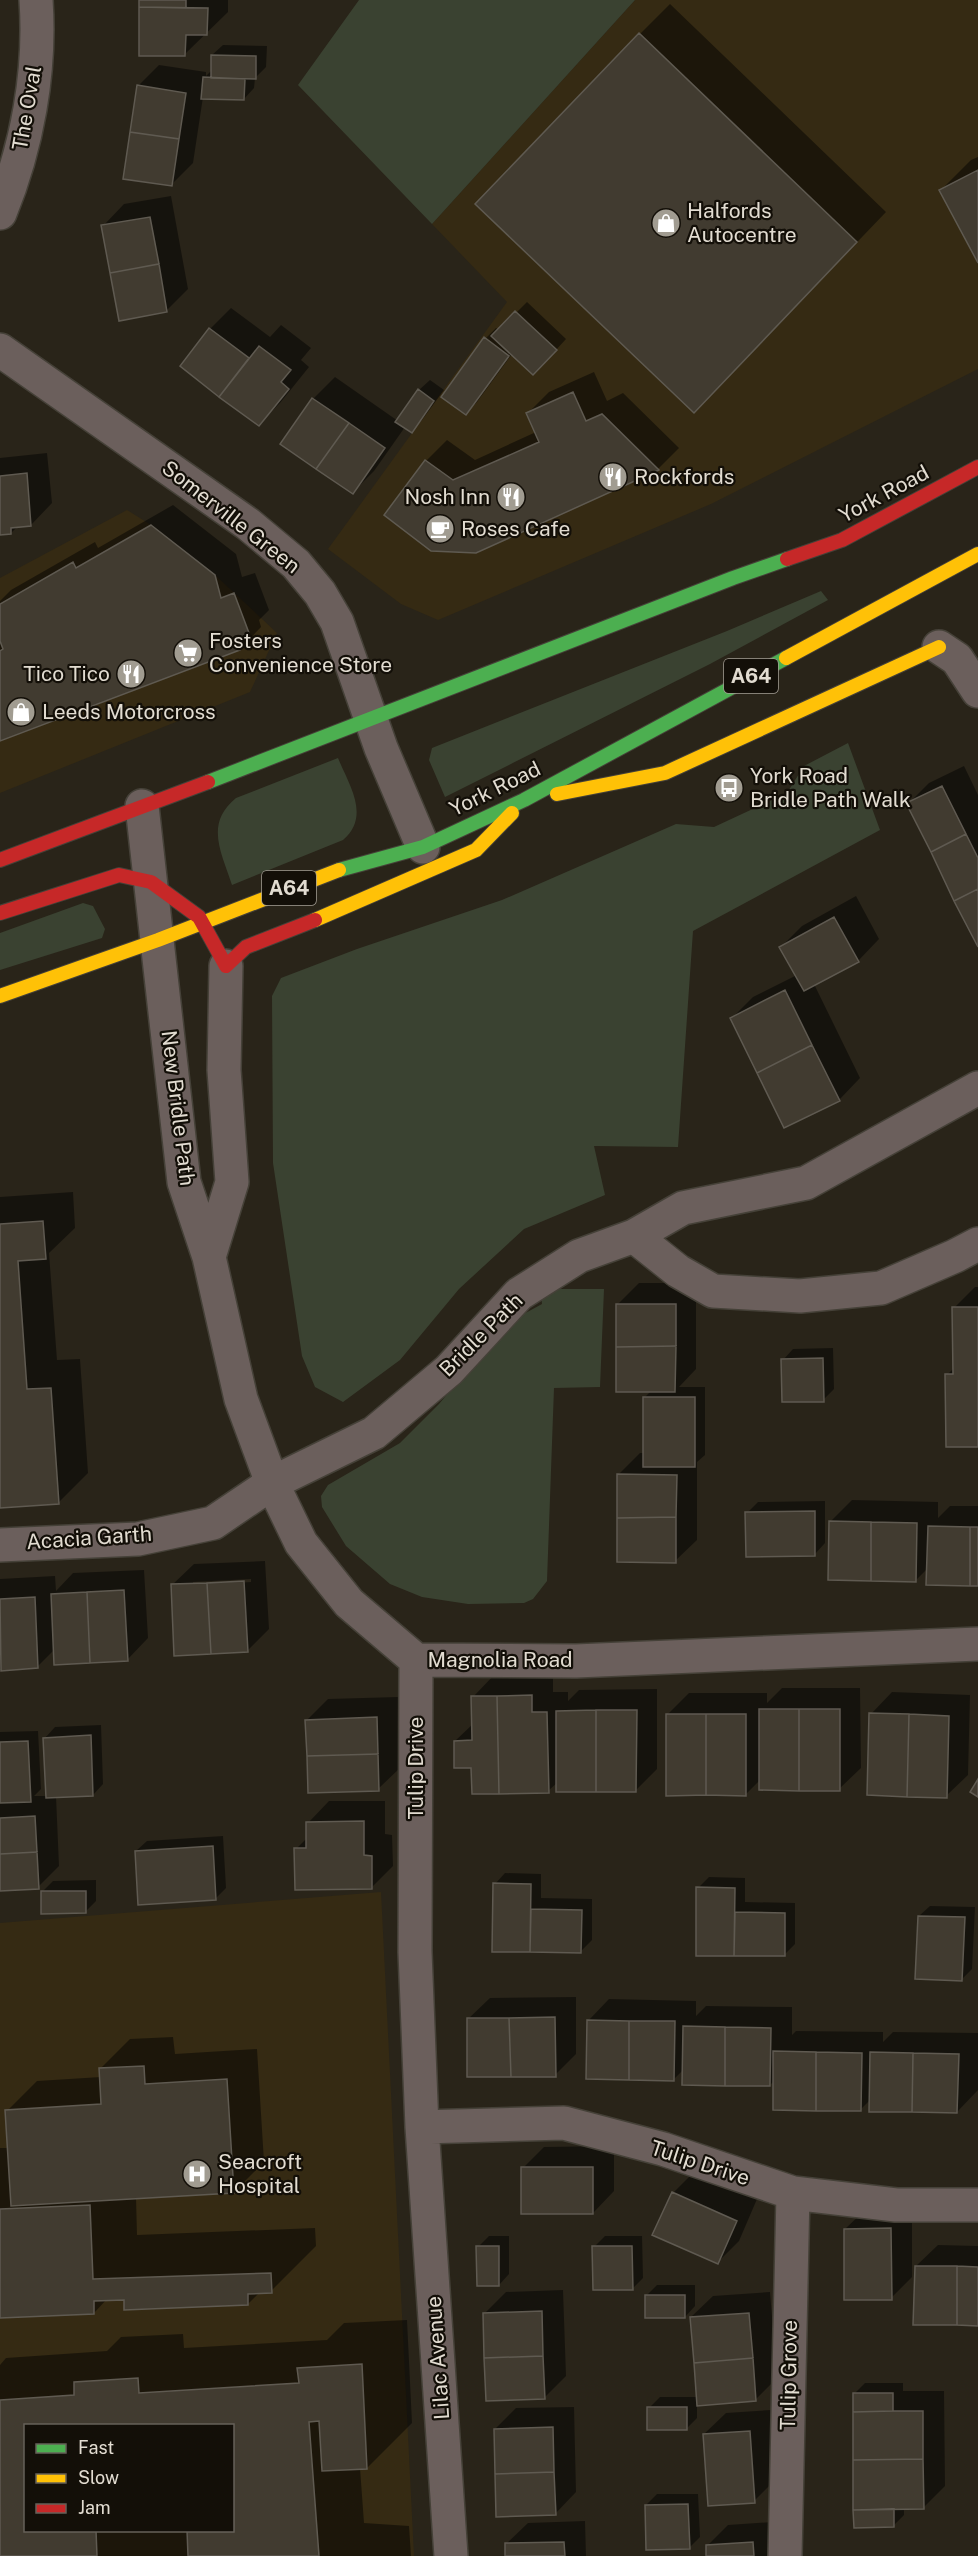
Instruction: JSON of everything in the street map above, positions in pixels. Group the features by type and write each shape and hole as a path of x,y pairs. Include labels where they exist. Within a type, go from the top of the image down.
{"highway":[{"name":"York Road","path":"0,860 372,719 733,578 842,540 978,467"},
{"name":"York Road","path":"0,996 158,940 333,872 423,847 524,800 978,554"},
{"name":"A64","path":"226,966 246,947 347,908 476,850 524,800 665,773 939,647"},
{"path":"0,913 119,874 151,882 200,917 226,966"}],"street":[{"name":"The Oval","path":"0,213 18,159 28,115 36,49 36,0"},
{"name":"Somerville Green","path":"0,350 238,518 296,564 331,609 423,847"},
{"path":"939,647 957,659 978,691"},
{"name":"New Bridle Path","path":"142,807 184,1182 209,1257"},
{"name":"New Bridle Path","path":"209,1257 232,1182 224,1070 226,966"},
{"name":"Bridle Path","path":"272,1483 374,1433 449,1370 519,1294 579,1256 634,1236 683,1208 806,1183 978,1088"},
{"path":"634,1236 678,1271 713,1291 800,1296 881,1288 978,1244"},
{"name":"Magnolia Road","path":"209,1257 241,1400 272,1483 301,1543 349,1603 416,1660 576,1661 978,1644"},
{"name":"Acacia Garth","path":"0,1545 138,1539 213,1523 272,1483"},
{"name":"Tulip Drive","path":"416,1660 415,1952 425,2161"},
{"name":"Tulip Drive","path":"422,2127 564,2123 663,2149 793,2193 896,2205 978,2205"},
{"name":"Lilac Avenue","path":"425,2161 451,2556"},
{"name":"Tulip Grove","path":"785,2556 793,2193"}],"shaded area":[{"path":"635,0 978,0 978,369 711,504 438,620 401,604 328,549 507,302 432,224"},
{"path":"127,510 151,525 215,575 277,633 250,692 0,793 0,578"},
{"name":"Seacroft Hospital","path":"381,1892 414,2556 0,2556 0,1923"}],"green space":[{"path":"359,0 635,0 432,224 298,85"},
{"path":"821,591 828,600 710,664 445,797 429,760 432,748 727,631"},
{"path":"848,743 880,830 693,931 678,1147 594,1146 605,1195 524,1229 459,1289 400,1360 343,1402 315,1387 302,1356 273,1163 272,996 281,978 357,949 502,900 676,824 714,827 787,793 804,766"},
{"path":"338,758 352,789 357,811 356,821 351,831 343,840 232,885 218,839 220,818 226,808 236,798"},
{"path":"83,903 93,906 105,929 102,938 0,970 0,933"},
{"path":"556,1289 604,1289 600,1387 554,1388 547,1581 533,1599 524,1603 468,1604 422,1597 390,1584 346,1546 322,1507 321,1496 328,1485 400,1443 439,1404 489,1344 520,1316 542,1304 541,1294"}],"building":[{"path":"139,0 186,0 186,8 139,7"},
{"path":"139,7 208,8 207,35 186,35 185,56 139,56"},
{"name":"Halfords Autocentre","path":"639,33 857,242 694,413 475,204"},
{"path":"211,55 256,56 256,79 211,78"},
{"path":"203,77 245,79 244,100 201,99"},
{"path":"137,85 186,93 179,139 130,132"},
{"path":"130,132 179,139 172,186 123,179"},
{"path":"978,170 978,263 939,190"},
{"path":"150,217 159,264 110,273 101,225"},
{"path":"159,264 167,312 119,321 110,273"},
{"path":"515,311 557,350 533,375 491,336"},
{"path":"209,328 249,358 219,397 180,366"},
{"path":"484,337 509,356 466,415 441,397"},
{"path":"259,346 291,370 281,382 289,389 259,426 219,397"},
{"path":"418,389 434,401 412,433 395,422"},
{"path":"573,392 586,421 602,414 659,470 476,553 431,551 384,515 425,460 453,480 539,442 526,413"},
{"path":"312,398 349,423 316,469 280,444"},
{"path":"349,423 385,448 353,494 316,469"},
{"path":"27,473 31,526 11,528 11,534 0,535 0,476"},
{"path":"151,525 215,575 221,598 234,593 249,633 238,639 240,650 0,741 0,651 3,649 0,641 0,604 73,562 76,568"},
{"path":"942,786 966,834 931,852 906,803"},
{"path":"966,834 978,858 978,889 954,901 931,852"},
{"path":"978,889 978,947 954,901"},
{"path":"834,917 859,962 804,991 779,947"},
{"path":"785,990 812,1045 757,1073 730,1018"},
{"path":"812,1045 840,1101 784,1128 757,1073"},
{"path":"43,1221 46,1259 18,1261 27,1389 51,1388 59,1504 0,1508 0,1224"},
{"path":"616,1304 676,1304 676,1346 616,1347"},
{"path":"952,1307 978,1307 978,1447 946,1447 945,1374 953,1374"},
{"path":"676,1346 675,1392 616,1392 616,1347"},
{"path":"823,1358 824,1402 782,1402 781,1359"},
{"path":"643,1397 695,1397 695,1467 643,1467"},
{"path":"617,1474 677,1475 676,1517 617,1518"},
{"path":"815,1511 815,1556 746,1557 745,1512"},
{"path":"676,1517 676,1563 617,1562 617,1518"},
{"path":"829,1521 871,1522 871,1581 828,1580"},
{"path":"871,1522 917,1523 916,1582 871,1581"},
{"path":"928,1526 970,1527 970,1586 926,1585"},
{"path":"970,1527 978,1527 978,1586 970,1586"},
{"path":"244,1581 248,1652 211,1654 207,1583"},
{"path":"207,1583 211,1654 174,1656 171,1584"},
{"path":"124,1590 128,1661 90,1663 87,1592"},
{"path":"87,1592 90,1663 54,1665 51,1594"},
{"path":"35,1597 38,1668 1,1671 0,1599"},
{"path":"532,1695 532,1712 547,1712 549,1793 499,1794 497,1696"},
{"path":"471,1696 497,1696 499,1794 472,1794 471,1768 454,1768 454,1741 472,1740"},
{"path":"759,1709 799,1709 799,1791 759,1790"},
{"path":"799,1709 840,1709 840,1791 799,1791"},
{"path":"596,1710 637,1710 636,1792 596,1792"},
{"path":"596,1710 596,1792 556,1792 556,1711"},
{"path":"869,1713 909,1714 907,1797 867,1795"},
{"path":"666,1714 706,1714 706,1795 666,1796"},
{"path":"706,1714 746,1714 746,1796 706,1795"},
{"path":"909,1714 949,1716 947,1798 907,1797"},
{"path":"377,1717 378,1754 307,1756 305,1720"},
{"path":"91,1735 93,1796 46,1798 43,1738"},
{"path":"28,1741 31,1802 0,1803 0,1742"},
{"path":"378,1754 379,1791 308,1793 307,1756"},
{"path":"978,1779 978,1797 970,1792"},
{"path":"35,1816 37,1852 0,1854 0,1818"},
{"path":"364,1821 364,1855 372,1856 372,1889 295,1890 294,1848 306,1848 306,1822"},
{"path":"213,1846 216,1900 138,1905 135,1851"},
{"path":"37,1852 39,1889 0,1891 0,1854"},
{"path":"493,1883 531,1884 530,1952 492,1952"},
{"path":"696,1887 735,1888 734,1956 696,1956"},
{"path":"41,1891 86,1891 86,1913 41,1914"},
{"path":"531,1909 582,1910 581,1953 530,1952"},
{"path":"735,1912 785,1913 785,1956 734,1956"},
{"path":"918,1916 965,1917 962,1981 915,1979"},
{"path":"555,2017 556,2077 511,2077 509,2018"},
{"path":"467,2018 509,2018 511,2077 467,2077"},
{"path":"587,2020 629,2021 629,2080 586,2079"},
{"path":"629,2021 675,2021 674,2081 629,2080"},
{"path":"683,2026 725,2027 725,2086 682,2085"},
{"path":"725,2027 771,2028 770,2086 725,2086"},
{"path":"773,2051 816,2052 816,2111 773,2110"},
{"path":"816,2052 862,2053 861,2111 816,2111"},
{"path":"870,2052 913,2053 912,2112 869,2112"},
{"path":"913,2053 959,2054 957,2113 912,2112"},
{"path":"144,2066 145,2084 227,2079 234,2193 11,2206 5,2110 101,2104 99,2068"},
{"path":"521,2167 593,2167 593,2214 521,2214"},
{"path":"672,2192 737,2221 718,2264 652,2235"},
{"path":"90,2205 93,2279 271,2273 272,2293 248,2294 248,2305 124,2310 124,2300 94,2301 94,2314 0,2318 0,2209"},
{"path":"891,2228 892,2300 844,2300 844,2229"},
{"path":"476,2246 499,2246 499,2286 477,2286"},
{"path":"592,2246 632,2246 633,2290 593,2290"},
{"path":"915,2266 957,2266 957,2325 913,2325"},
{"path":"957,2266 978,2267 978,2326 957,2325"},
{"path":"645,2295 685,2295 685,2318 645,2318"},
{"path":"542,2311 543,2356 484,2358 483,2313"},
{"path":"749,2313 753,2358 694,2363 690,2317"},
{"path":"543,2356 545,2399 486,2401 484,2358"},
{"path":"753,2358 756,2401 697,2406 694,2363"},
{"path":"362,2364 367,2469 322,2471 319,2421 309,2422 319,2556 188,2556 187,2532 234,2532 234,2424 24,2424 24,2532 96,2532 97,2556 0,2556 0,2400 74,2395 74,2382 138,2378 139,2393 299,2383 297,2368"},
{"path":"853,2393 893,2393 893,2411 853,2412"},
{"path":"647,2407 687,2407 687,2430 647,2430"},
{"path":"923,2411 923,2459 853,2460 853,2412"},
{"path":"553,2427 554,2472 495,2474 494,2429"},
{"path":"750,2431 755,2503 708,2506 703,2434"},
{"path":"923,2459 924,2509 853,2510 853,2460"},
{"path":"554,2472 556,2515 496,2517 495,2474"},
{"path":"688,2504 690,2549 646,2550 645,2505"},
{"path":"894,2509 894,2527 854,2528 853,2510"},
{"path":"564,2542 565,2556 505,2556 505,2543"},
{"path":"753,2542 754,2556 706,2556 706,2545"}],"traffic: fast":[{"path":"208,782 787,559"},
{"path":"339,870 423,847 524,800 786,658"}],"traffic: slow":[{"path":"786,658 978,554"},
{"path":"557,794 665,773 939,647"},
{"path":"315,920 476,850 512,813"},
{"path":"0,996 158,940 339,870"}],"traffic: jam":[{"path":"787,559 842,540 978,467"},
{"path":"0,860 208,782"},
{"path":"0,913 119,875 151,882 199,917 226,966 246,947 315,920"}],"place":[{"name":"Halfords Autocentre","path":"666,223"},
{"name":"Rockfords","path":"613,477"},
{"name":"Nosh Inn","path":"511,497"},
{"name":"Roses Cafe","path":"440,529"},
{"name":"Fosters Convenience Store","path":"188,653"},
{"name":"Tico Tico","path":"131,674"},
{"name":"Leeds Motorcross","path":"21,712"},
{"name":"York Road Bridle Path Walk","path":"729,788"},
{"name":"Seacroft Hospital","path":"197,2174"}]}
